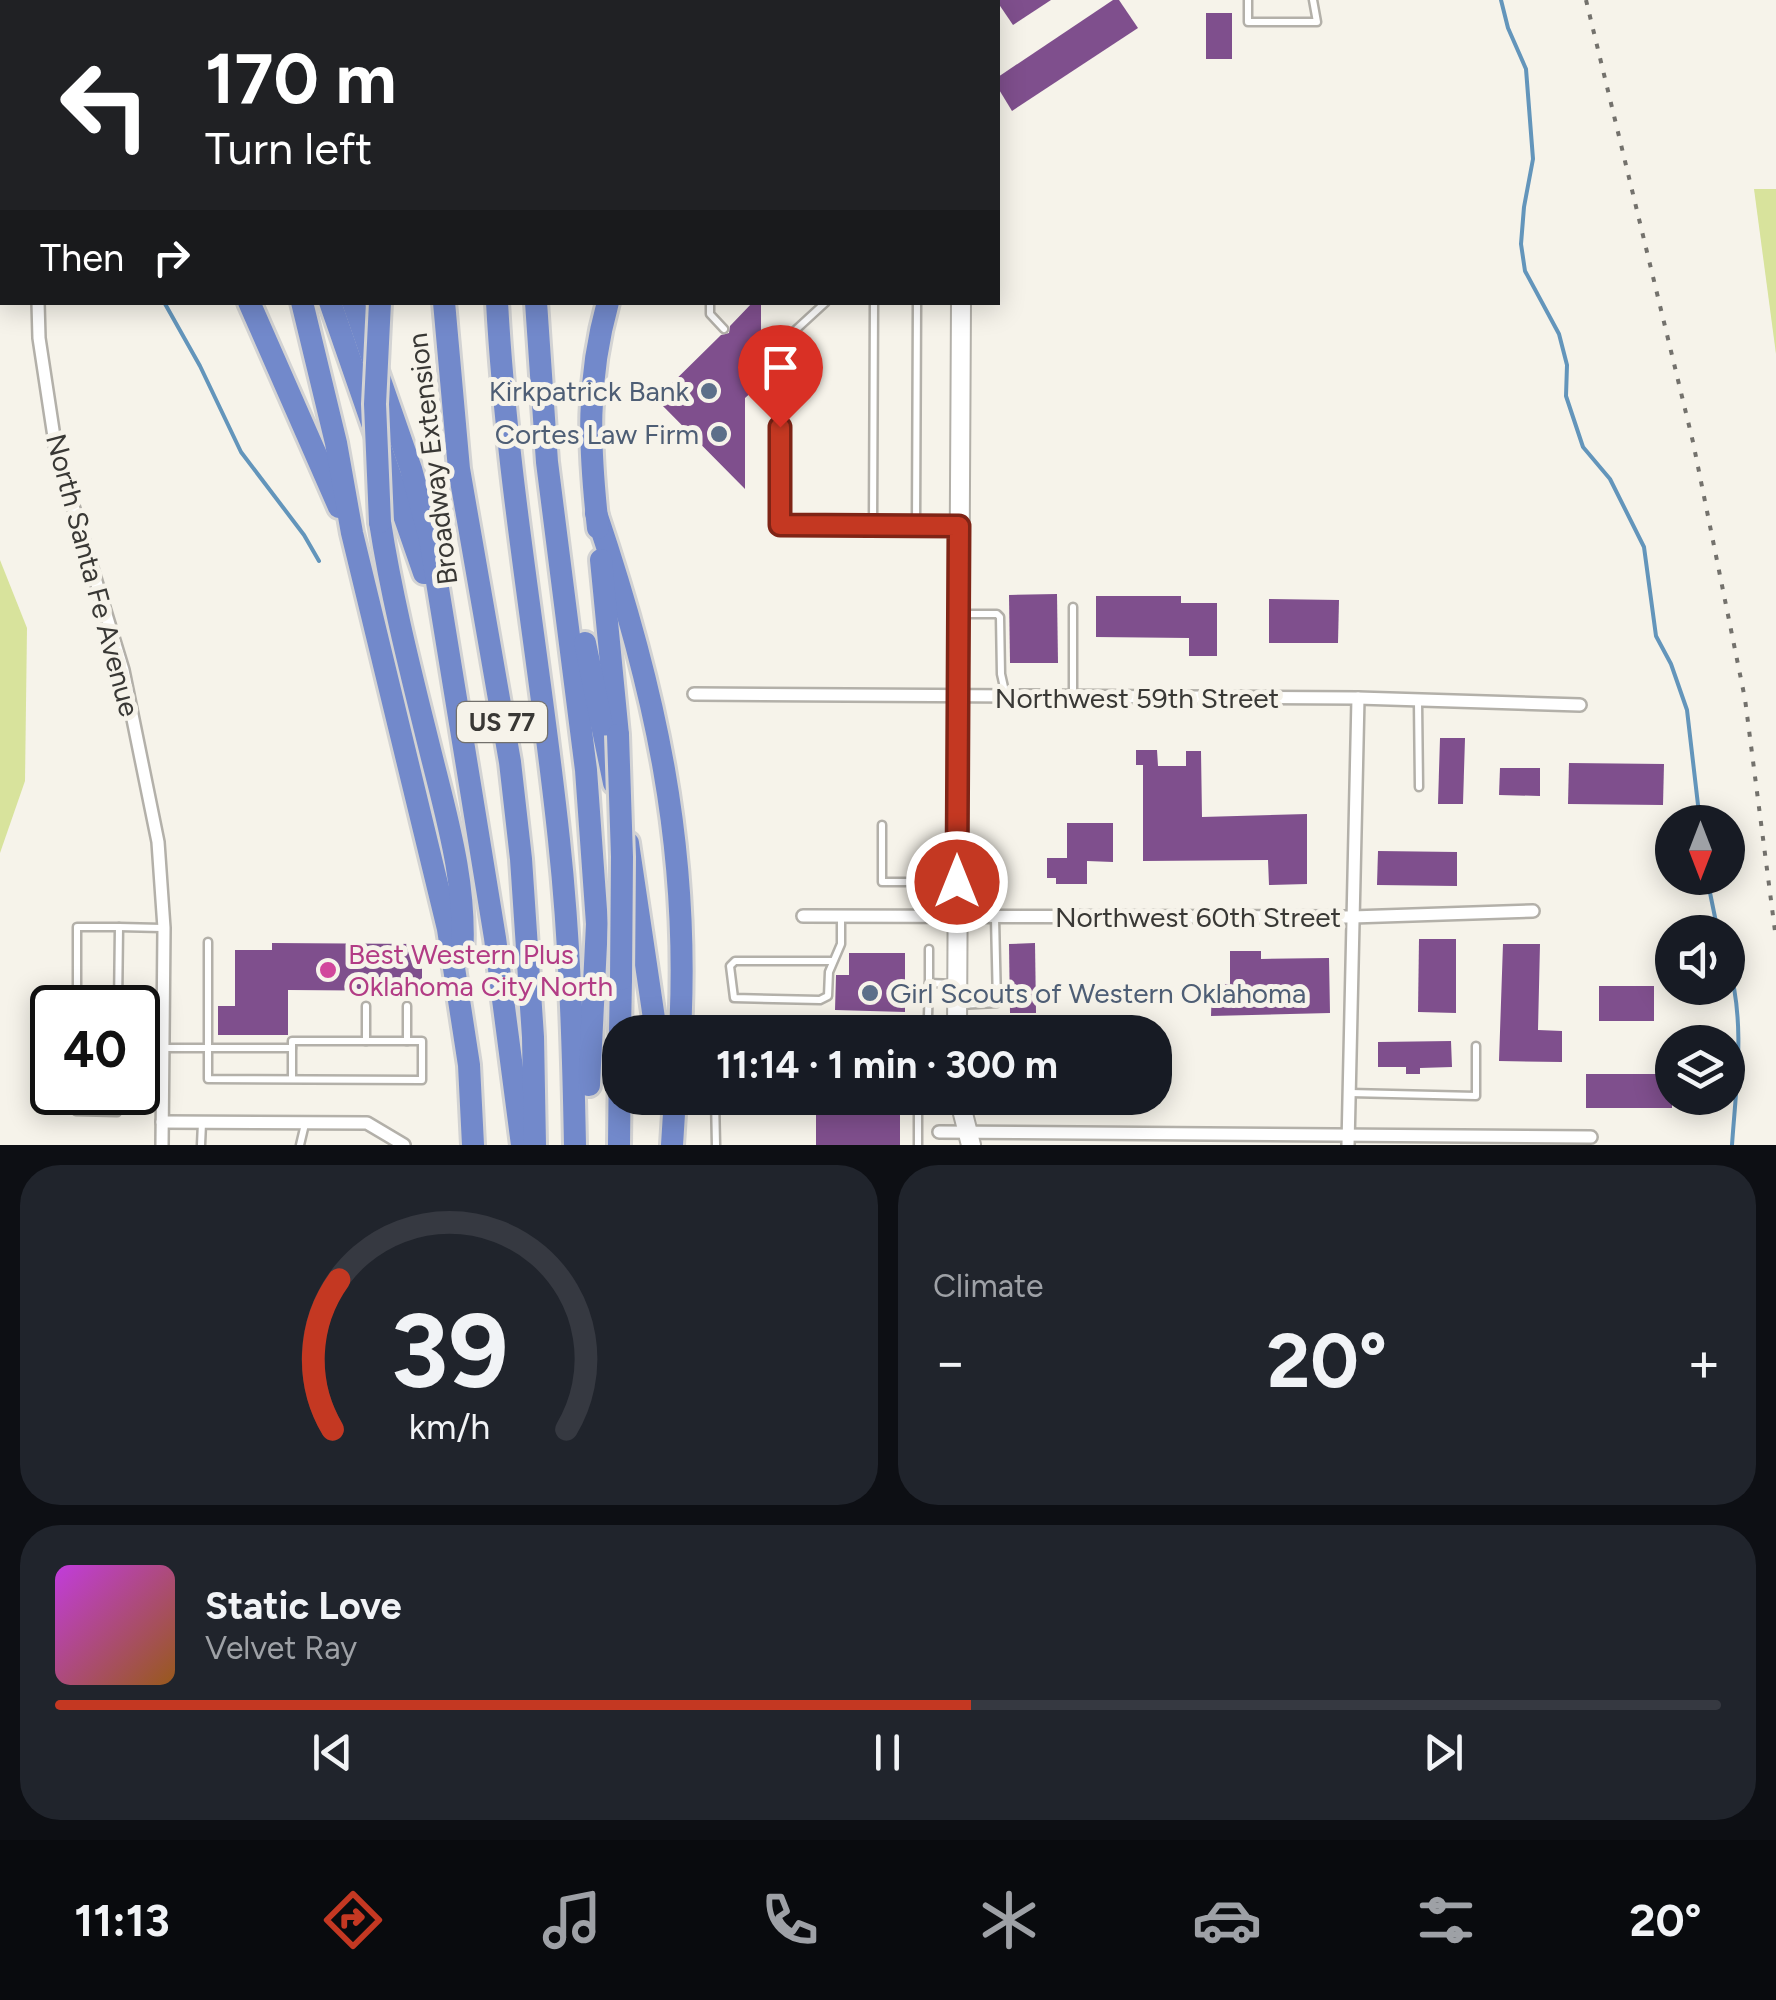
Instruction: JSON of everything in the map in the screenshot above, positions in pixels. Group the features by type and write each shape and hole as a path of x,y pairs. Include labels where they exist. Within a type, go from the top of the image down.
{"highway":[{"path":"251,305 312,450 352,533"},
{"path":"303,305 460,990 470,1065 473,1145"},
{"path":"331,305 444,633"},
{"path":"354,305 411,468 430,539 496,938 522,1145"},
{"path":"380,305 374,404 380,522 390,588 456,854 465,918 460,990"},
{"name":"Broadway Extension","path":"444,305 459,469 510,762 521,860 533,1037 535,1145"},
{"name":"US 77","path":"497,305 513,499 565,900 574,1030 576,1145"},
{"path":"536,305 553,506 586,770 597,924 585,1145"},
{"path":"607,305 592,383 588,436 618,735 620,1015"},
{"path":"553,506 624,819 654,1015"},
{"path":"596,513 629,611 654,705 669,789 682,918 680,1015"},
{"path":"618,1145 619,1115"},
{"path":"660,1115 661,1145"},
{"path":"672,1145 675,1115"}],"street":[{"name":"North Santa Fe Avenue","path":"38,305 39,338 56,450 123,670 158,842 164,928 162,1145"},
{"path":"957,1015 960,305"},
{"name":"Northwest 59th Street","path":"694,694 1358,698 1580,705"},
{"path":"1348,1140 1358,698"},
{"name":"Northwest 60th Street","path":"803,916 1352,917 1533,911"},
{"path":"162,1122 366,1123 404,1145"},
{"path":"939,1132 968,1139 1591,1137"}],"lane":[{"path":"1248,0 1248,22 1317,22 1313,0"},
{"path":"710,305 710,314 724,328"},
{"path":"823,305 789,336 780,361 780,525 959,526"},
{"path":"874,305 874,526"},
{"path":"916,526 917,305"},
{"path":"1073,607 1074,698"},
{"path":"959,614 1000,617 1001,674 1006,697"},
{"path":"1418,700 1419,787"},
{"path":"882,825 882,882 957,882"},
{"path":"832,961 735,961 730,966 731,993 734,998 820,1000 828,996 832,961 841,944 841,916"},
{"path":"957,1005 997,1003 995,917"},
{"path":"77,985 78,927 164,928"},
{"path":"118,928 118,985"},
{"path":"208,942 208,1078 292,1079 422,1080 422,1041 292,1041 292,1079"},
{"path":"928,950 928,1015"},
{"path":"929,983 957,984"},
{"path":"366,1006 366,1041"},
{"path":"407,1006 407,1041"},
{"path":"1348,1093 1476,1096 1476,1046"},
{"path":"163,1048 292,1048"},
{"path":"715,1115 716,1145"},
{"path":"918,1115 918,1145"},
{"path":"201,1145 202,1122"},
{"path":"300,1145 306,1123"},
{"path":"918,1131 939,1132"}],"green space":[{"path":"1754,189 1776,189 1776,354"},
{"path":"0,560 27,628 25,781 0,853"}],"building":[{"path":"1000,0 1051,0 1013,25"},
{"path":"1113,0 1119,0 1138,28 1012,111 1000,91 1000,76"},
{"path":"1206,13 1232,13 1232,59 1206,59"},
{"name":"Kirkpatrick Bank","path":"750,305 761,305 761,384 745,398 745,489 656,399 721,335 729,333 730,326"},
{"path":"1057,594 1058,663 1010,663 1009,595"},
{"path":"1096,596 1181,596 1181,603 1217,603 1217,656 1189,656 1189,638 1096,637"},
{"path":"1269,599 1339,600 1338,643 1269,643"},
{"path":"1440,738 1465,738 1463,804 1438,804"},
{"path":"1136,750 1157,750 1158,766 1186,766 1186,751 1201,751 1202,817 1307,814 1307,884 1269,885 1268,860 1143,861 1143,765 1136,765"},
{"path":"1569,763 1664,764 1663,805 1568,804"},
{"path":"1500,768 1540,768 1540,796 1499,795"},
{"path":"1067,823 1113,823 1113,862 1087,861 1087,884 1056,884 1056,878 1047,878 1047,858 1067,858"},
{"path":"1378,851 1457,852 1457,886 1377,885"},
{"path":"1419,939 1456,939 1456,1013 1418,1012"},
{"name":"Best Western Plus Oklahoma City North","path":"272,943 422,944 422,991 288,990 288,1035 218,1035 218,1006 235,1006 235,950 272,950"},
{"path":"1035,943 1036,1013 1010,1013 1009,944"},
{"path":"1503,944 1540,944 1538,1030 1562,1031 1562,1062 1499,1061"},
{"path":"1230,951 1261,951 1261,959 1329,958 1330,1013 1211,1016 1212,984 1230,984"},
{"name":"Girl Scouts of Western Oklahoma","path":"849,953 905,953 905,1012 835,1010 836,975 849,975"},
{"path":"1599,986 1654,986 1654,1021 1599,1021"},
{"path":"1451,1041 1452,1067 1420,1068 1420,1074 1406,1074 1406,1067 1378,1067 1378,1042"},
{"path":"1586,1074 1655,1074 1655,1108 1586,1108"},
{"path":"816,1115 900,1115 900,1145 816,1145"}],"waterway":[{"path":"1501,0 1526,69 1533,159 1521,244 1525,271 1559,334 1567,365 1566,396 1583,447 1610,479 1644,547 1656,636 1671,664 1687,710 1698,805"},
{"path":"166,305 241,452 319,561"},
{"path":"1710,895 1715,915"},
{"path":"1732,1145 1737,1005"}],"railway":[{"path":"1586,0 1693,442 1745,699 1776,939"}],"place":[{"name":"Kirkpatrick Bank","path":"709,391"},
{"name":"Cortes Law Firm","path":"719,434"},
{"name":"Best Western Plus Oklahoma City North","path":"328,970"},
{"name":"Girl Scouts of Western Oklahoma","path":"870,993"}],"route":[{"path":"780,427 780,525 959,526 957,882"}]}
